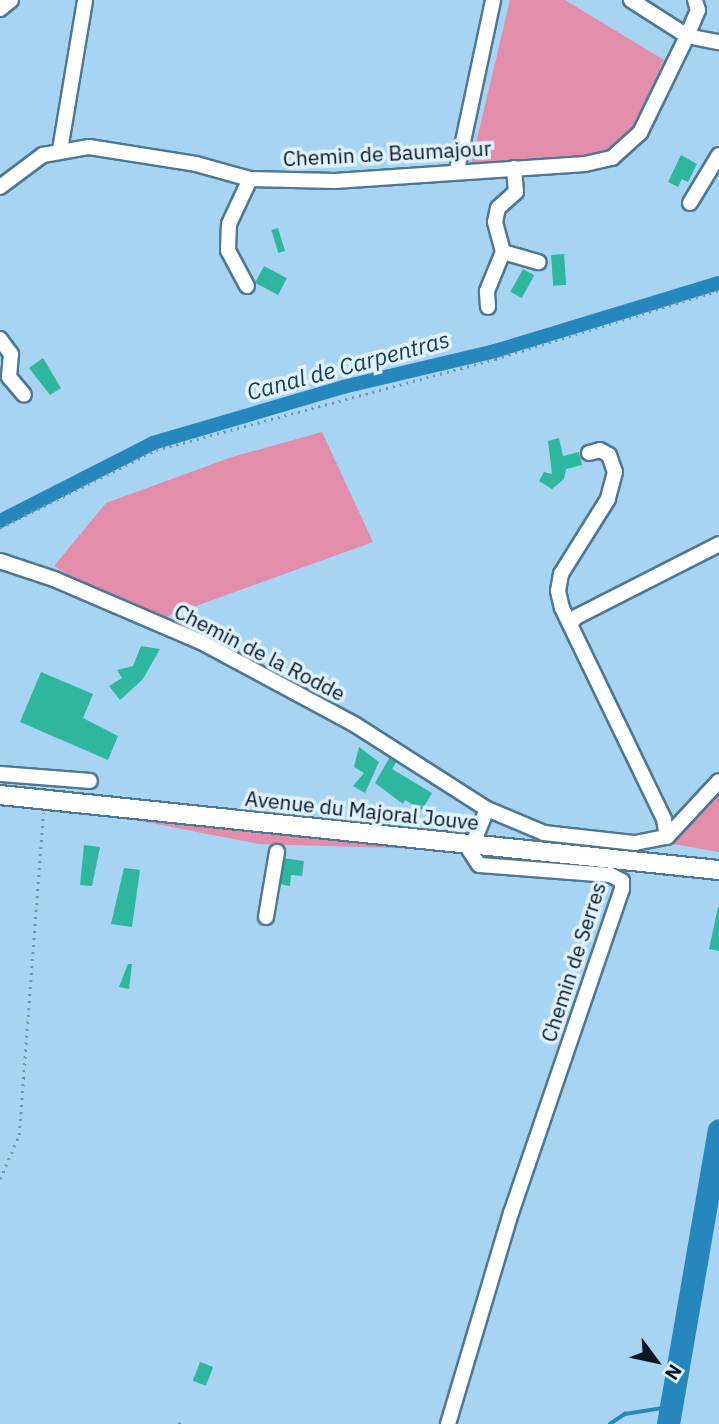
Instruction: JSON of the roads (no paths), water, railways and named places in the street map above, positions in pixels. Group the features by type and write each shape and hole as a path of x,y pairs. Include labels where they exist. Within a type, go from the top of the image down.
{"main road":[{"name":"Avenue du Majoral Jouve","path":"0,795 719,870"}],"street":[{"path":"0,9 11,0"},
{"path":"60,150 85,0"},
{"path":"457,170 493,0"},
{"path":"631,0 687,36 719,43"},
{"name":"Chemin de Baumajour","path":"0,187 27,164 60,150 115,148 250,179 335,181 457,170 585,164 612,158 640,133 687,36 699,3"},
{"path":"690,203 719,155"},
{"path":"488,307 488,291 503,252 495,222 498,208 516,192 514,168"},
{"path":"247,286 228,251 229,224 250,179"},
{"path":"503,252 539,262"},
{"path":"0,339 11,354 9,377 24,394"},
{"path":"589,453 600,450 609,455 615,472 608,499 561,574 558,591 570,624 664,819 667,837"},
{"path":"570,624 576,617 719,544"},
{"name":"Chemin de la Rodde","path":"0,561 54,579 201,642 354,724 487,809"},
{"path":"0,774 90,781"},
{"path":"471,844 487,809 544,833 635,843 667,837 719,781"},
{"name":"Chemin de Serres","path":"448,1424 511,1213 622,881 610,875 487,867 472,858 471,844"},
{"path":"266,917 277,852"}],"waterway":[{"name":"Canal de Carpentras","path":"0,521 153,443 343,387 495,351 719,283"},
{"path":"668,1424 719,1130"},
{"path":"610,1424 625,1414 669,1407"}]}
